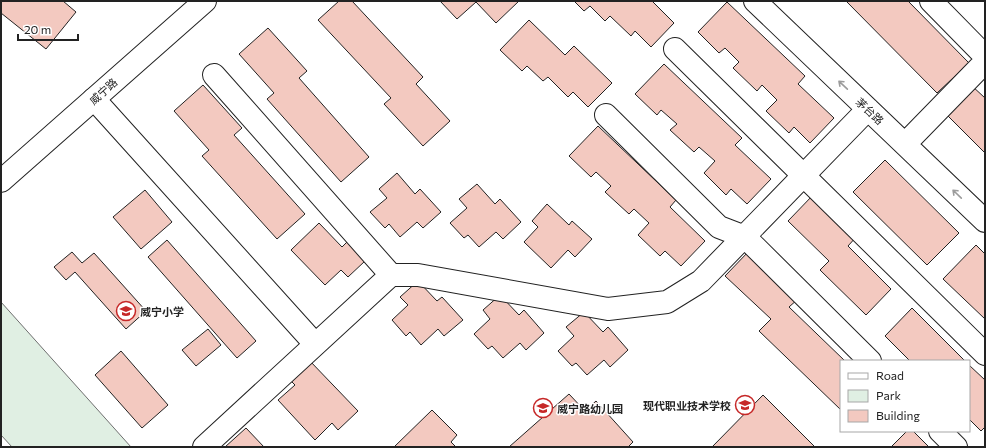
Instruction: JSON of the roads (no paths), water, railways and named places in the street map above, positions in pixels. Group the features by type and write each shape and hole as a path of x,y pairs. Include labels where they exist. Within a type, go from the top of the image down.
{"street":[{"name":"威宁路","path":"1,181 205,1"},
{"name":"茅台路","path":"754,1 985,221"},
{"path":"905,144 983,67 931,1"},
{"path":"675,49 985,354"},
{"path":"214,75 392,275"},
{"path":"94,98 315,344"},
{"path":"204,447 392,275 418,275 608,309 667,302 701,281 868,109"},
{"path":"606,115 719,227 744,236 869,360"},
{"path":"941,432 956,447"}],"place":[{"name":"威宁小学","path":"126,311"},
{"name":"现代职业技术学校","path":"745,405"},
{"name":"威宁路幼儿园","path":"543,408"}]}
